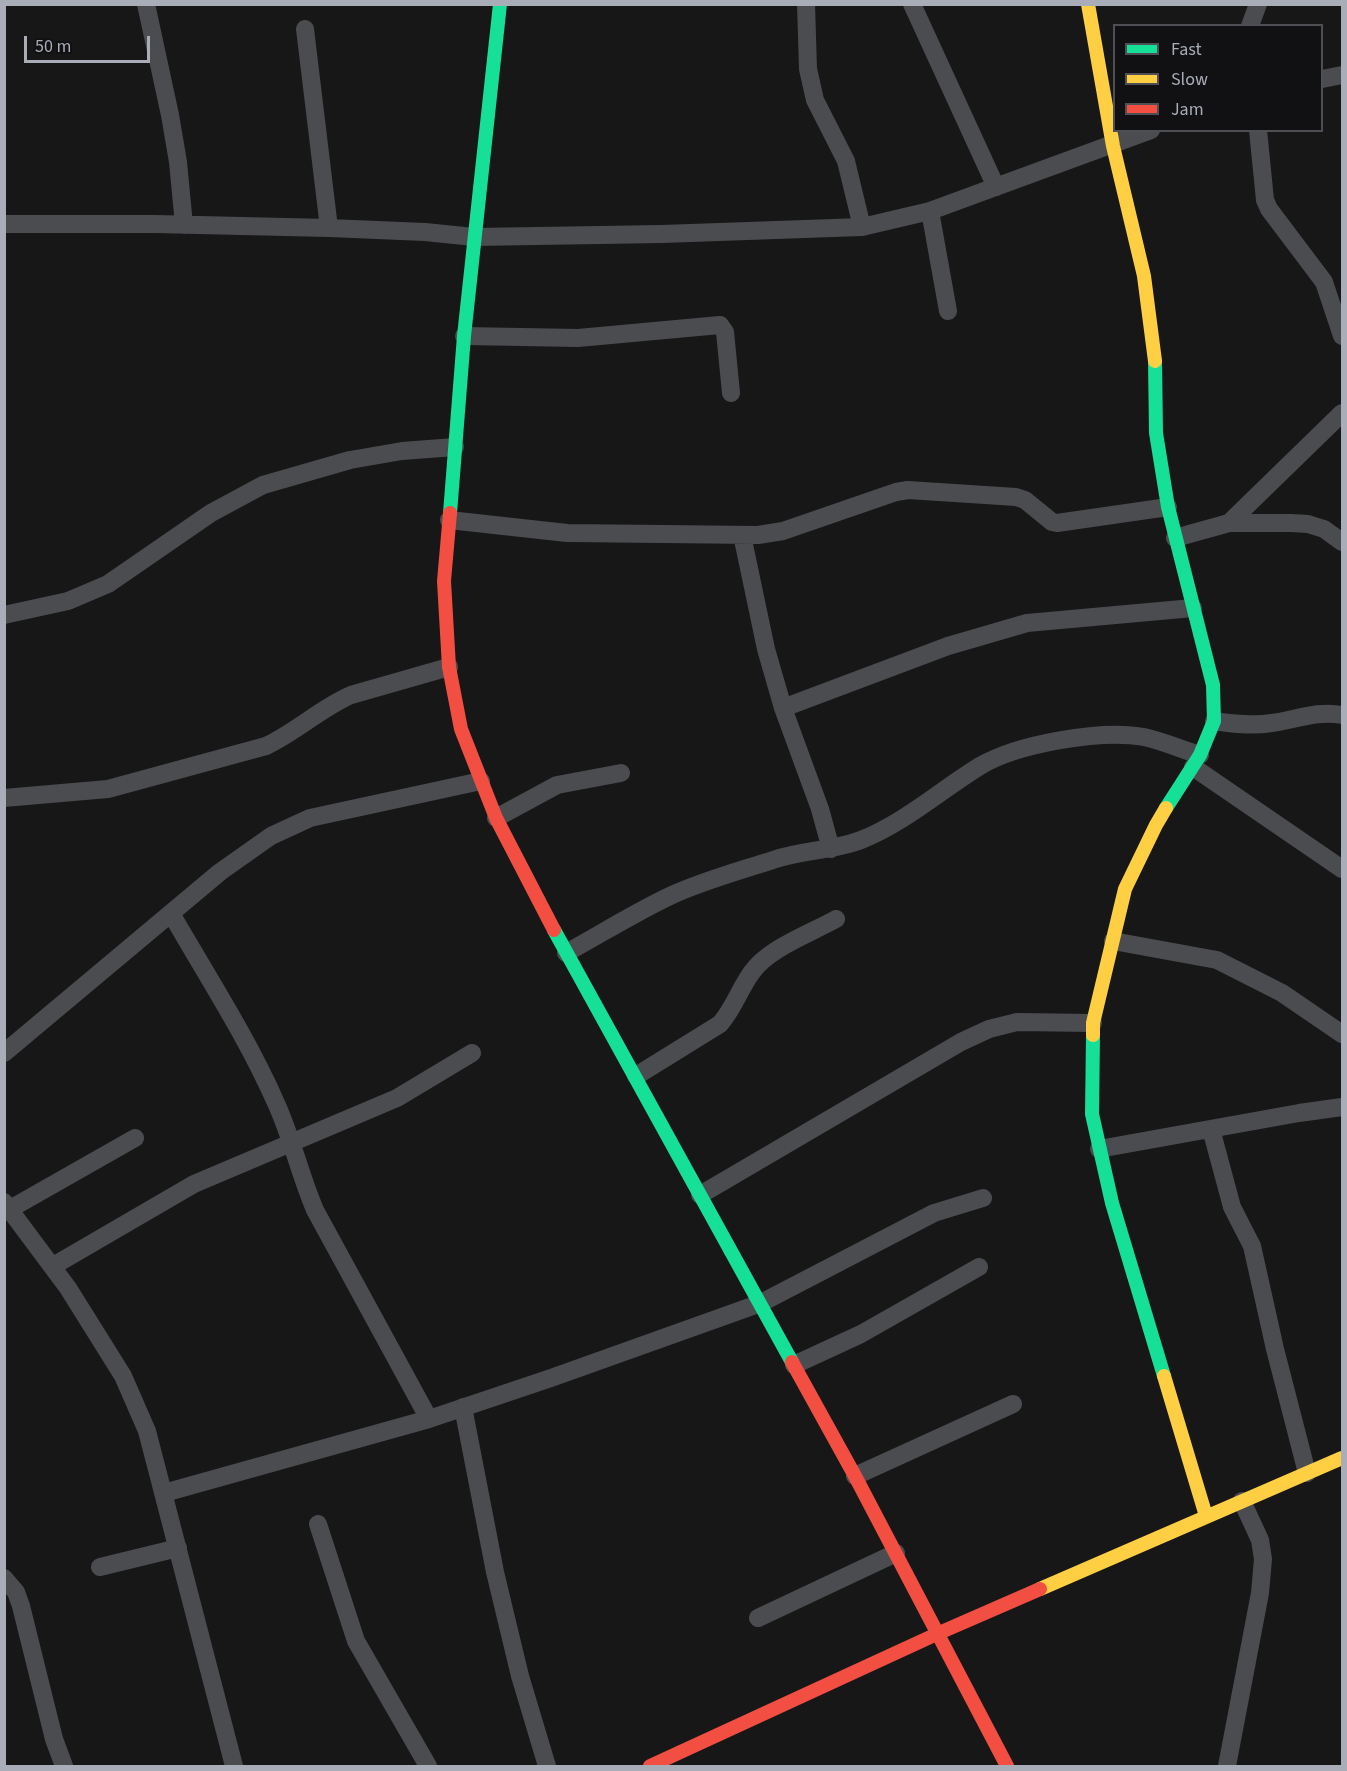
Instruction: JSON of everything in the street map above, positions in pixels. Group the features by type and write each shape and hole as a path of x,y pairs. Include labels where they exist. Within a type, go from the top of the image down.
{"street":[{"path":"147,4 178,162 184,225"},
{"path":"500,4 464,336 444,581 449,667 461,729 496,818 566,953 855,1476 939,1633 1006,1767"},
{"path":"806,4 808,69 815,100 846,161 862,226"},
{"path":"912,4 996,187"},
{"path":"1088,4 1113,146 1144,276 1155,359 1156,433 1168,507 1213,685 1214,721 1196,761 1156,825 1125,889 1093,1023 1092,1114 1098,1149 1112,1203 1206,1516"},
{"path":"1251,24 1258,4"},
{"path":"305,29 330,228"},
{"path":"1323,79 1342,75"},
{"path":"4,224 330,228 425,232 474,237 686,233 862,226 930,211 1146,132"},
{"path":"1258,132 1265,200 1324,282 1342,336"},
{"path":"930,211 948,311"},
{"path":"464,336 578,338 720,325 725,332 731,393"},
{"path":"1229,523 1342,413"},
{"path":"4,615 68,601 108,584 211,513 263,486 350,460 402,451 455,447"},
{"path":"449,520 567,533 765,535 908,490 1021,498 1052,522 1057,523 1168,507"},
{"path":"1175,538 1229,523 1308,524 1324,529 1342,542"},
{"path":"742,535 766,649 783,708 817,800 831,849"},
{"path":"783,708 948,646 1027,623 1193,608"},
{"path":"4,798 108,789 266,746 351,695 449,667"},
{"path":"1214,721 1246,726 1326,712 1342,715"},
{"path":"566,953 672,896 775,859 797,853 831,849 862,839 884,829 983,764 1022,749 1073,738 1109,735 1144,737 1196,761 1342,869"},
{"path":"496,818 556,785 621,773"},
{"path":"4,1053 172,915 220,872 271,836 310,818 481,781"},
{"path":"172,915 255,1058 291,1141 315,1210 429,1419"},
{"path":"636,1076 720,1024 728,1015 753,971 763,961 778,950 836,919"},
{"path":"1113,941 1217,960 1282,993 1342,1034"},
{"path":"700,1195 921,1065 989,1029 1017,1022 1093,1023"},
{"path":"53,1266 194,1184 397,1098 472,1053"},
{"path":"1098,1149 1342,1107"},
{"path":"1210,1129 1232,1207 1252,1246 1275,1349 1307,1473"},
{"path":"135,1138 7,1205 53,1266 123,1376 147,1431 234,1767"},
{"path":"164,1493 429,1419 761,1303 934,1213 984,1198"},
{"path":"794,1365 879,1325 979,1267"},
{"path":"855,1476 1013,1404"},
{"path":"463,1407 495,1572 520,1676 547,1767"},
{"path":"650,1767 939,1633 1342,1458"},
{"path":"1227,1767 1260,1593 1263,1559 1260,1540 1242,1502"},
{"path":"318,1524 356,1641 428,1767"},
{"path":"100,1567 178,1548"},
{"path":"758,1618 896,1553"},
{"path":"4,1578 19,1599 54,1739 64,1767"}],"traffic: fast":[{"path":"450,513 464,336 500,4"},
{"path":"1155,361 1156,433 1168,507 1213,685 1214,721 1200,755 1166,808"},
{"path":"554,930 792,1362"},
{"path":"1093,1035 1092,1114 1112,1203 1164,1376"}],"traffic: slow":[{"path":"1088,4 1113,146 1144,276 1155,361"},
{"path":"1093,1035 1093,1023 1125,889 1166,808"},
{"path":"1164,1376 1206,1516"},
{"path":"1040,1589 1342,1458"}],"traffic: jam":[{"path":"450,513 444,581 449,667 461,729 496,818 554,930"},
{"path":"792,1362 855,1476 1007,1766"},
{"path":"650,1766 1040,1589"}]}
